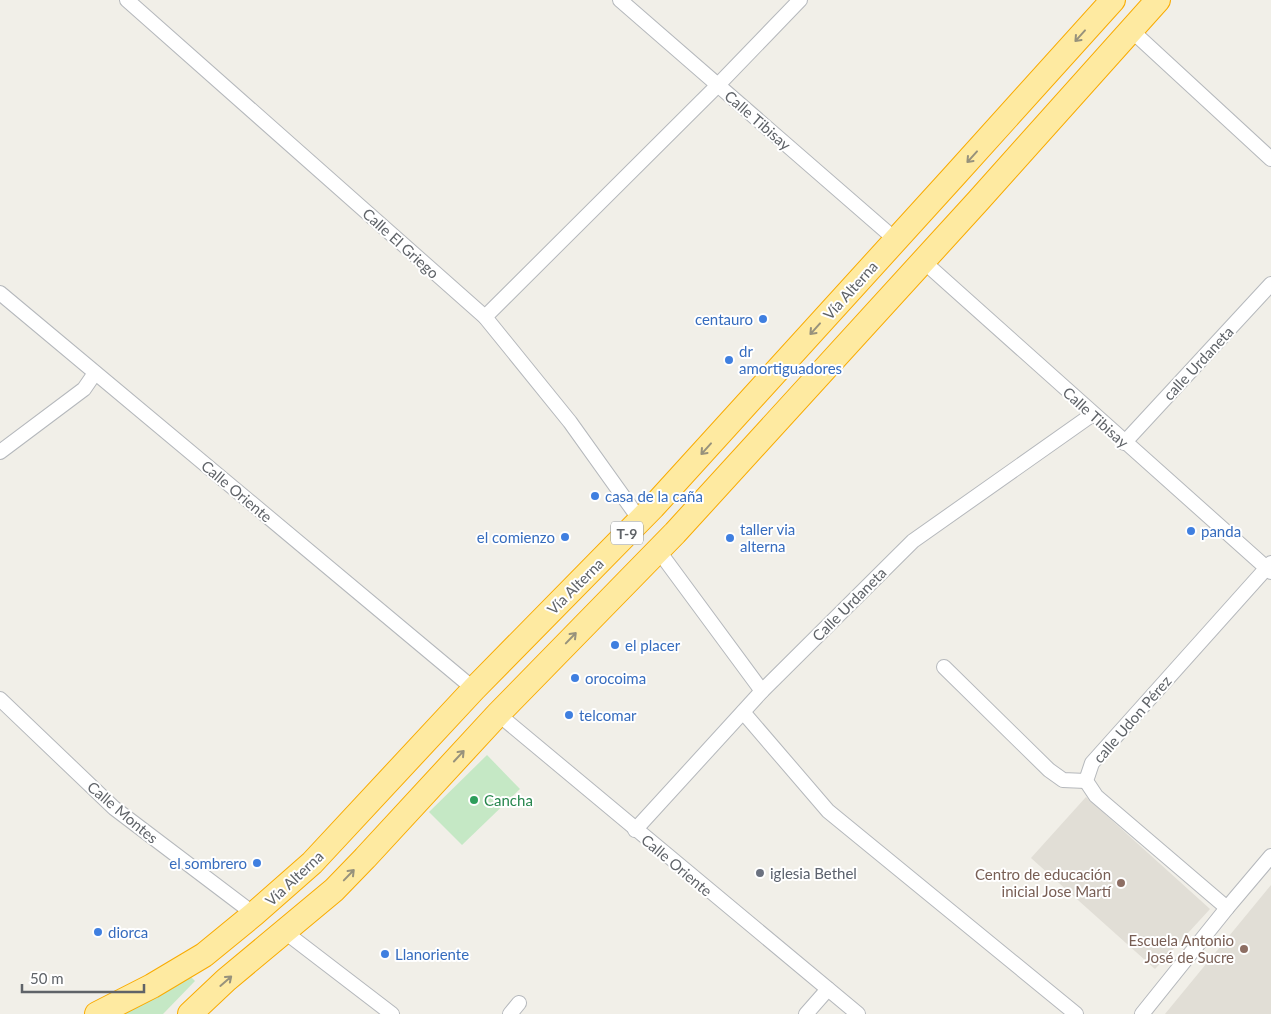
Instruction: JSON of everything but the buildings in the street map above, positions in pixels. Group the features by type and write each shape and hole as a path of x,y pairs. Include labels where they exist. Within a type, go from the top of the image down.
{"highway":[{"name":"T-9","path":"190,1014 226,980 334,890 498,714 658,550 1158,0"},
{"name":"Vía Alterna","path":"97,1014 152,986 204,955 312,863 474,688 640,520 896,240 1106,2"}],"street":[{"name":"Calle El Griego","path":"127,0 484,317 570,422 640,520"},
{"name":"Calle Tibisay","path":"620,0 896,240"},
{"path":"484,317 717,86 800,0"},
{"path":"1131,30 1271,159"},
{"name":"Calle Tibisay","path":"922,261 1124,442 1269,568"},
{"name":"calle Urdaneta","path":"1124,442 1271,284"},
{"name":"Calle Oriente","path":"0,293 474,688"},
{"path":"0,452 84,389 95,373"},
{"name":"Calle Urdaneta","path":"635,830 762,691 913,541 1093,414"},
{"path":"658,550 762,691"},
{"name":"calle Udon Pérez","path":"1227,908 1096,796 1086,781 1092,763 1269,568"},
{"path":"944,667 1049,770 1063,780 1086,781"},
{"name":"Calle Montes","path":"0,699 114,808 254,914"},
{"path":"743,712 828,811 1076,1014"},
{"name":"Calle Oriente","path":"498,714 858,1014"},
{"path":"1142,1014 1271,856"},
{"path":"285,932 392,1014"},
{"path":"806,1014 828,989"},
{"path":"510,1014 519,1003"}],"shaded area":[{"name":"Centro de educación inicial Jose Martí","path":"1086,797 1210,909 1155,969 1031,858"},
{"name":"Escuela Antonio José de Sucre","path":"1271,885 1271,1014 1165,1014"}],"green space":[{"name":"Cancha","path":"487,755 520,789 462,845 429,812"},
{"path":"186,972 195,981 163,1014 114,1014"}],"place":[{"name":"centauro","path":"763,319"},
{"name":"dr amortiguadores","path":"729,360"},
{"name":"casa de la caña","path":"595,496"},
{"name":"panda","path":"1191,531"},
{"name":"el comienzo","path":"565,537"},
{"name":"taller via alterna","path":"730,538"},
{"name":"el placer","path":"615,645"},
{"name":"orocoima","path":"575,678"},
{"name":"telcomar","path":"569,715"},
{"name":"Cancha","path":"474,800"},
{"name":"el sombrero","path":"257,863"},
{"name":"iglesia Bethel","path":"760,873"},
{"name":"Centro de educación inicial Jose Martí","path":"1121,883"},
{"name":"diorca","path":"98,932"},
{"name":"Escuela Antonio José de Sucre","path":"1244,949"},
{"name":"Llanoriente","path":"385,954"}]}
